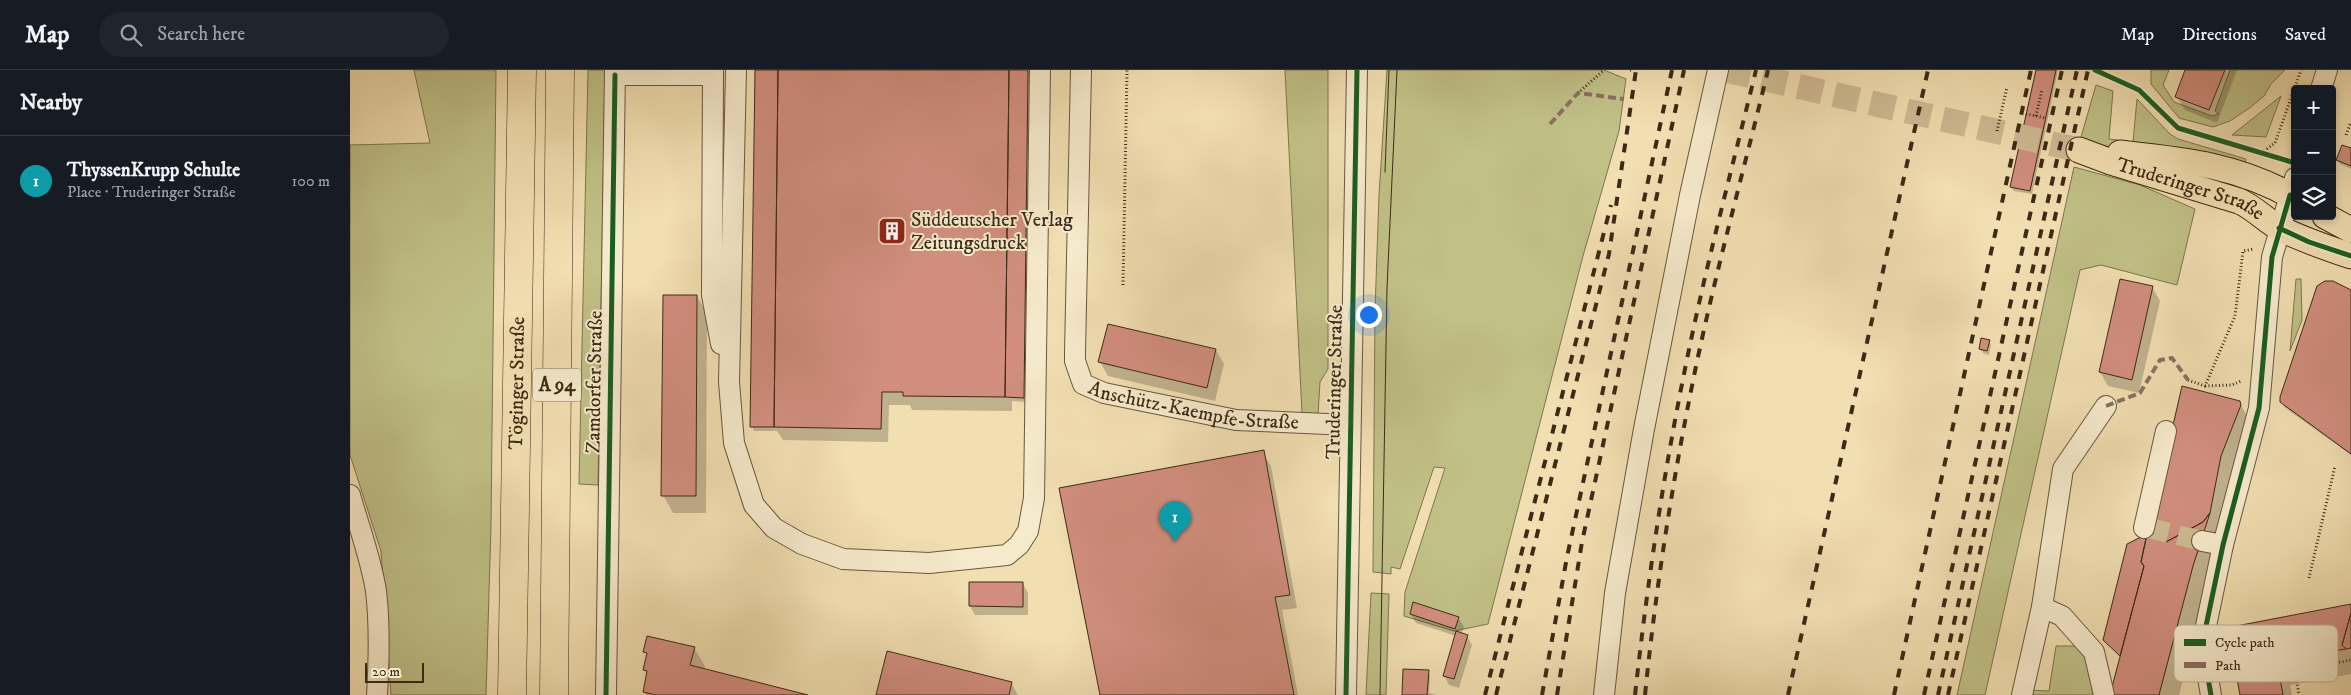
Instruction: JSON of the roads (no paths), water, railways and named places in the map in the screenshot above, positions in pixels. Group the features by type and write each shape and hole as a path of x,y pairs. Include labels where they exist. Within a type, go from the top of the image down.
{"highway":[{"name":"Töginger Straße","path":"512,695 522,70"},
{"name":"Töginger Straße","path":"554,695 560,70"}],"main road":[{"name":"Truderinger Straße","path":"2279,228 2251,207 2239,201 2111,162 2086,152 2114,152 2200,162 2291,189"},
{"path":"2332,220 2351,230"},
{"path":"2279,228 2309,242 2351,256"}],"street":[{"path":"736,70 729,382 734,443 754,505 774,528 802,544 843,559 929,563 1007,555 1019,545 1028,531 1034,498 1040,70"},
{"name":"Anschütz-Kaempfe-Straße","path":"1081,70 1075,361 1083,384 1104,393 1236,420 1350,426"},
{"name":"Truderinger Straße","path":"1346,695 1357,70"},
{"path":"1604,695 1614,593 1640,448 1688,204 1718,70"},
{"path":"2322,85 2327,70"},
{"path":"615,73 713,73 712,294 729,382"},
{"name":"Zamdorfer Straße","path":"606,695 615,73"},
{"name":"Truderinger Straße","path":"2279,228 2291,195"},
{"path":"2206,625 2223,545 2258,408 2272,257 2279,228"},
{"path":"2022,695 2042,607 2063,469 2106,406"},
{"path":"2143,532 2166,431"},
{"path":"350,495 368,556 376,592 379,667 377,695"},
{"path":"2202,541 2223,545"},
{"path":"2042,607 2062,616 2094,652 2104,695"},
{"path":"2209,682 2211,695"}],"tunnel":[{"path":"1726,70 2079,150"},
{"path":"2149,528 2202,541"}],"tram line":[{"path":"1385,172 1389,70"},
{"path":"1380,695 1387,288 1397,70"}],"railway":[{"path":"1496,695 1609,254 1636,70"},
{"path":"1542,695 1567,557 1672,70"},
{"path":"1557,695 1582,542 1684,70"},
{"path":"1635,695 1656,532 1677,410 1701,294 1756,70"},
{"path":"1645,695 1660,573 1687,411 1712,295 1768,70"},
{"path":"1788,695 1928,70"},
{"path":"1894,695 2031,70"},
{"path":"1924,695 2062,70"},
{"path":"1938,695 2077,70"},
{"path":"1948,695 2088,70"},
{"path":"1485,695 1611,205"}],"place":[{"name":"Süddeutscher Verlag Zeitungsdruck","path":"892,231"},
{"name":"ThyssenKrupp Schulte","path":"1175,542"}]}
